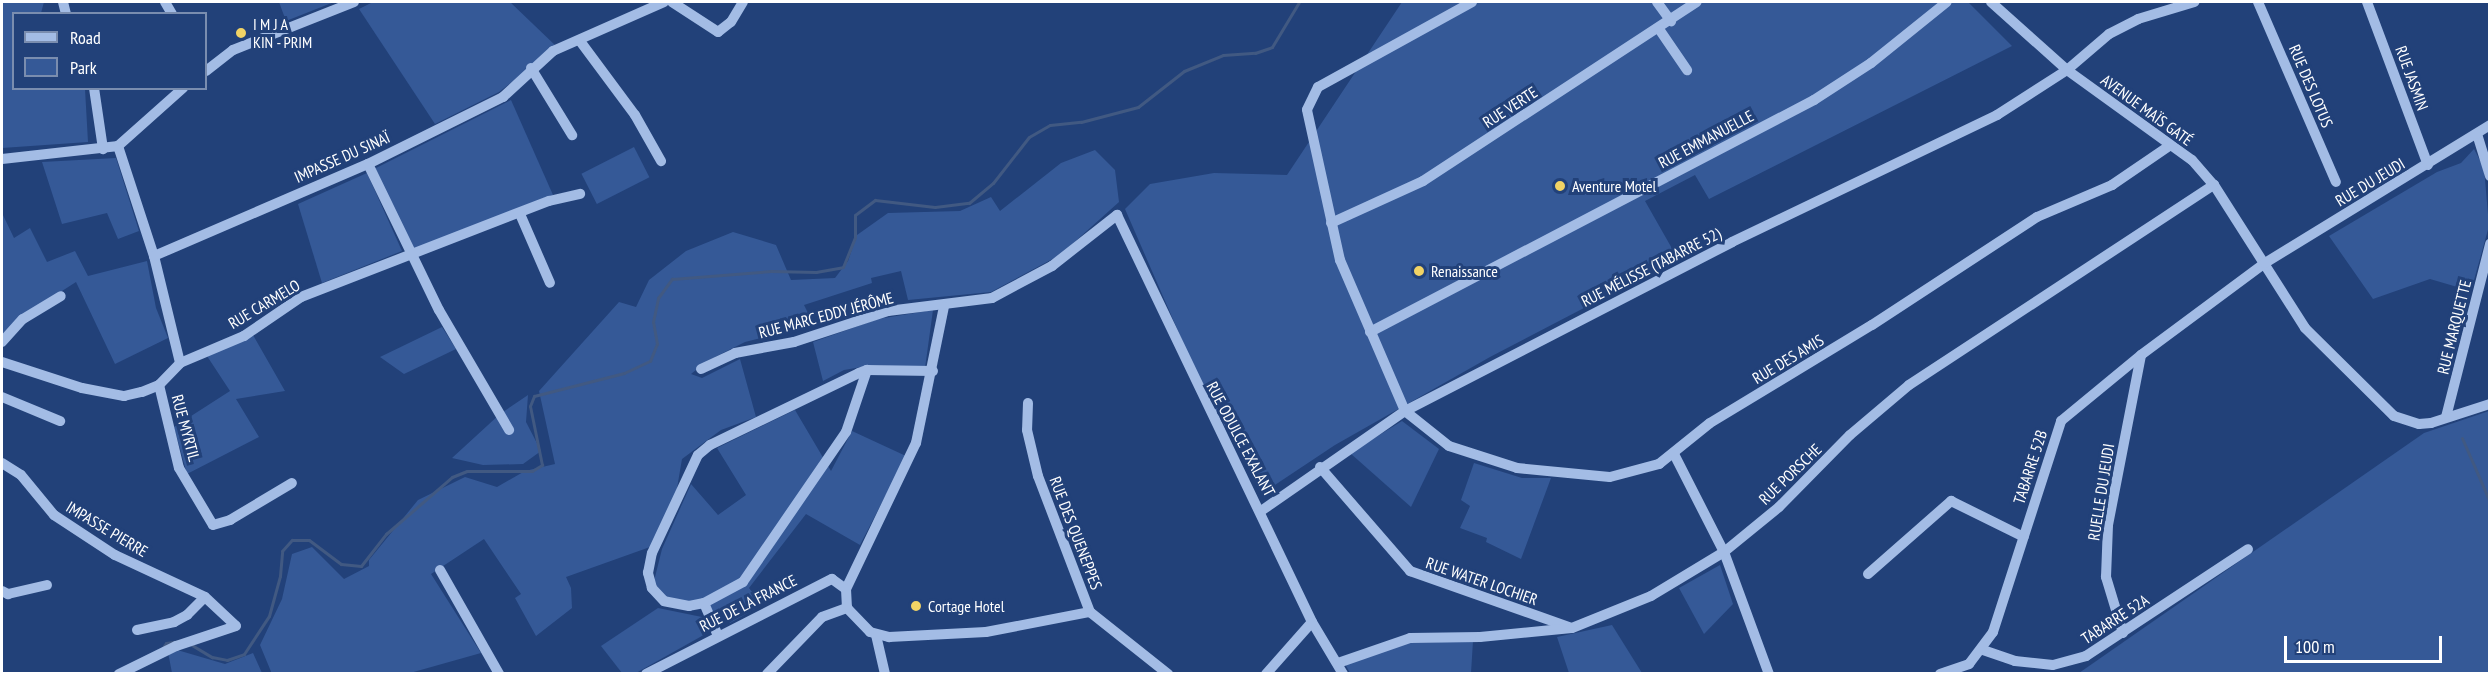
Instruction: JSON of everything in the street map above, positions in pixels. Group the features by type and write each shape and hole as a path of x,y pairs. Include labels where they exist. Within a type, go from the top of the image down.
{"street":[{"path":"207,70 233,51 354,2"},
{"name":"IMPASSE DU SINAÏ","path":"154,256 368,164 503,97 531,68 553,51 664,2"},
{"path":"672,2 718,32 731,22 743,2"},
{"path":"1405,411 1340,260 1306,110 1312,92 1472,2"},
{"path":"1657,2 1671,21"},
{"name":"RUE VERTE","path":"1331,223 1423,181 1659,29 1697,2"},
{"name":"RUE EMMANUELLE","path":"1370,332 1814,100 1871,63 1947,2"},
{"name":"AVENUE MAÏS GATÉ","path":"1990,2 2067,70 2169,146 2192,160 2214,185 2305,328 2394,416 2419,424 2490,404"},
{"name":"RUE MÉLISSE (TABARRE 52)","path":"1262,511 1320,467 1405,411 1732,242 1997,115 2067,70 2109,34 2138,19 2194,2"},
{"name":"RUE DES LOTUS","path":"2258,2 2336,182"},
{"name":"RUE JASMIN","path":"2367,2 2428,165"},
{"path":"1659,29 1687,70"},
{"path":"580,41 635,115 661,161"},
{"path":"531,68 573,135"},
{"path":"94,90 103,148"},
{"path":"2,159 118,146 181,90"},
{"name":"RUE DU JEUDI","path":"2265,263 2490,125"},
{"path":"2477,134 2490,176"},
{"path":"118,146 154,256 180,363"},
{"name":"RUE DES AMIS","path":"1405,411 1449,446 1516,468 1610,477 1659,464 1710,423 1872,325 2037,217 2112,185 2169,146"},
{"path":"368,164 439,310 509,430"},
{"name":"RUE PORSCHE","path":"1338,663 1410,638 1480,637 1572,628 1651,596 1724,552 1779,507 1850,435 1909,385 2214,185"},
{"name":"RUE CARMELO","path":"2,362 82,388 124,396 159,385 180,363 244,336 301,297 412,253 580,194"},
{"path":"520,214 549,283"},
{"name":"RUE MARC EDDY JÉRÔME","path":"701,369 735,353 794,342 888,311 944,307 992,298 1052,267 1117,215"},
{"name":"RUE ODULCE EXALANT","path":"1117,215 1203,401 1226,436 1262,511 1312,622 1344,674"},
{"name":"RUE MARQUETTE","path":"2446,417 2490,244"},
{"name":"TABARRE 52B","path":"1940,674 1969,664 1983,650 2006,599 2061,421 2140,355 2265,263"},
{"path":"2,342 23,319 61,296"},
{"path":"885,674 876,635 847,608 846,589 912,453 933,371 944,307"},
{"name":"RUELLE DU JEUDI","path":"2123,633 2106,577 2108,525 2140,355"},
{"path":"867,370 846,432 784,527 743,582 704,603 688,606 664,601 652,588 648,573 652,553 698,456 710,445 867,370 933,371"},
{"name":"RUE MYRTIL","path":"159,385 179,468 213,525 230,520 292,483"},
{"path":"2,397 18,407 60,421"},
{"name":"RUE DES QUENEPPES","path":"1028,403 1027,430 1038,476 1090,612 1168,674"},
{"path":"1674,454 1724,552 1769,674"},
{"name":"IMPASSE PIERRE","path":"2,463 21,475 54,515 115,555 205,597 236,626 176,646 120,674"},
{"name":"RUE WATER LOCHIER","path":"1320,467 1410,571 1572,628"},
{"path":"1868,574 1951,501 2024,537"},
{"name":"TABARRE 52A","path":"1983,650 2015,661 2053,665 2086,656 2248,549"},
{"path":"440,570 499,674"},
{"name":"RUE DE LA FRANCE","path":"646,674 717,634 832,579 846,589"},
{"path":"4,594 47,585"},
{"path":"136,630 174,622 187,615 205,597"},
{"path":"704,603 717,634"},
{"path":"766,674 822,617 847,608"},
{"path":"876,635 986,632 1090,612"},
{"path":"1266,674 1312,622"}],"green space":[{"path":"2,2 44,2 41,12 12,12 12,90 85,90 88,142 2,148"},
{"path":"279,2 334,2 286,21"},
{"path":"373,2 510,2 557,47 499,92 435,124 359,9"},
{"path":"1402,2 1968,2 2012,46 1709,199 1695,175 1645,201 1678,259 1490,357 1335,445 1263,493 1202,386 1125,209 1150,184 1214,173 1287,175"},
{"path":"511,100 553,195 414,249 374,169"},
{"path":"634,147 649,177 597,204 581,174"},
{"path":"2474,149 2484,168 2489,226 2471,291 2430,279 2373,299 2329,236 2437,172 2461,163"},
{"path":"1095,150 1115,170 1119,202 1060,255 991,292 908,300 901,271 871,278 872,283 804,305 814,325 745,342 707,361 691,374 702,378 740,359 756,417 721,430 682,459 674,506 650,547 566,577 571,588 572,608 536,636 515,598 521,594 484,539 431,574 481,653 410,673 272,674 260,645 282,599 292,554 312,547 344,579 369,566 369,560 418,500 465,477 497,487 525,471 555,464 539,391 619,302 636,307 649,280 686,251 733,232 776,245 791,280 835,278 848,261 857,235 888,213 960,211 991,197 1000,211 1061,163"},
{"path":"116,158 139,231 118,239 107,213 62,224 42,162"},
{"path":"367,173 402,251 322,283 298,204"},
{"path":"2,213 14,238 30,228 47,262 75,251 88,276 147,261 156,308 168,338 115,364 76,282 20,318 2,337"},
{"path":"933,310 925,368 873,365 844,370 823,381 813,342 878,319"},
{"path":"442,327 456,349 404,374 380,357"},
{"path":"253,335 285,391 236,399 259,437 187,474 174,427 230,391 207,356"},
{"path":"528,395 526,422 541,451 523,464 483,465 452,458 500,414"},
{"path":"795,410 831,471 852,431 906,456 860,545 806,514 749,588 762,605 730,623 720,612 663,602 652,589 662,549 691,484 718,515 746,495 717,448"},
{"path":"2489,411 2489,673 2079,673 2424,433"},
{"path":"1402,421 1439,449 1411,507 1350,453"},
{"path":"1474,463 1522,478 1551,478 1521,559 1486,542 1487,538 1460,528 1470,506 1461,500"},
{"path":"1720,565 1733,604 1704,634 1679,588"},
{"path":"658,608 702,617 709,632 636,673 622,673 601,646"},
{"path":"1612,625 1642,673 1569,673 1557,637"},
{"path":"1473,641 1471,673 1350,673 1345,664 1409,643"},
{"path":"167,647 225,664 253,653 262,673 172,673"}],"waterway":[{"path":"190,644 212,657 227,660 244,654 269,616 280,576 282,551 292,540 309,540 341,564 361,566 386,534 452,477 467,471 532,471 542,465 530,406 534,396 624,373 650,361 657,344 653,322 658,298 672,279 771,271 816,272 843,267 855,237 855,215 875,200 935,207 969,203 993,183 1029,137 1050,125 1081,122 1138,107 1184,71 1223,55 1255,53 1272,47 1299,2"},
{"path":"2462,438 2490,502"},
{"path":"162,649 166,643 181,641"}],"place":[{"name":"I M J A KIN - PRIM","path":"241,33"},
{"name":"Aventure Motel","path":"1560,186"},
{"name":"Renaissance","path":"1419,271"},
{"name":"Cortage Hotel","path":"916,606"}]}
